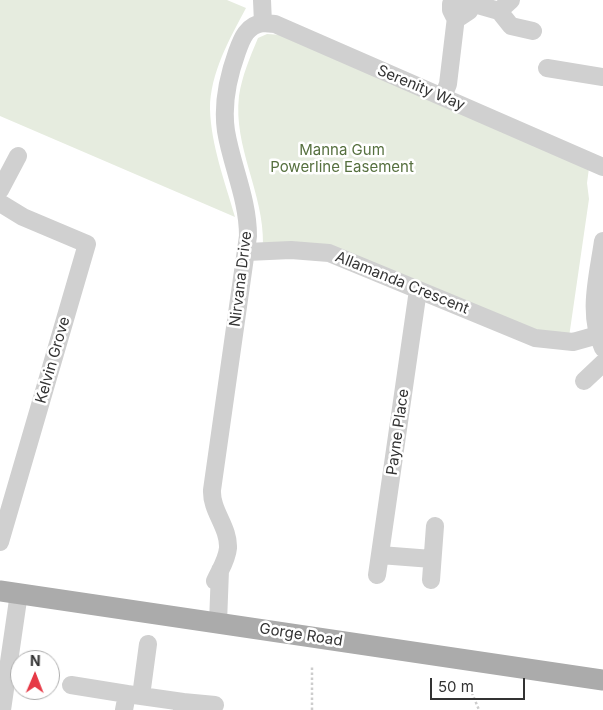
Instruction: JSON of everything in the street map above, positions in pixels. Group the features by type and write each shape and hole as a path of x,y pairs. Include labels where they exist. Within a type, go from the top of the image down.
{"main road":[{"name":"Gorge Road","path":"10,592 603,680"}],"street":[{"path":"262,0 263,23"},
{"path":"443,97 448,84 458,4 505,6 511,26 533,31"},
{"name":"Serenity Way","path":"263,23 275,24 603,167"},
{"name":"Nirvana Drive","path":"218,623 218,576 228,544 214,506 212,490 247,252 247,214 226,130 226,97 230,71 244,35 253,26 263,23"},
{"path":"547,68 603,77"},
{"name":"Serenity Way","path":"579,155 603,158"},
{"path":"0,190 18,156"},
{"name":"Kelvin Grove","path":"0,203 23,217 87,244 0,542"},
{"name":"Allamanda Crescent","path":"247,252 291,250 329,253 530,336 551,340 579,341 599,337 594,303 603,241"},
{"name":"Payne Place","path":"377,575 418,290"},
{"path":"584,381 603,363"},
{"path":"430,580 435,526"},
{"path":"380,555 432,559"},
{"path":"2,710 10,592"},
{"path":"130,700 148,644"},
{"path":"71,685 130,700 183,706 215,705"}],"path":[{"path":"312,665 312,710"},
{"path":"470,688 479,710"}],"green space":[{"path":"0,0 227,0 246,8 217,69 213,82 210,109 216,150 235,217 0,116"},
{"name":"Manna Gum Powerline Easement","path":"267,34 282,35 589,168 587,183 589,199 569,337 543,333 343,250 263,244 259,207 244,152 238,115 239,96 247,67 258,38"}]}
